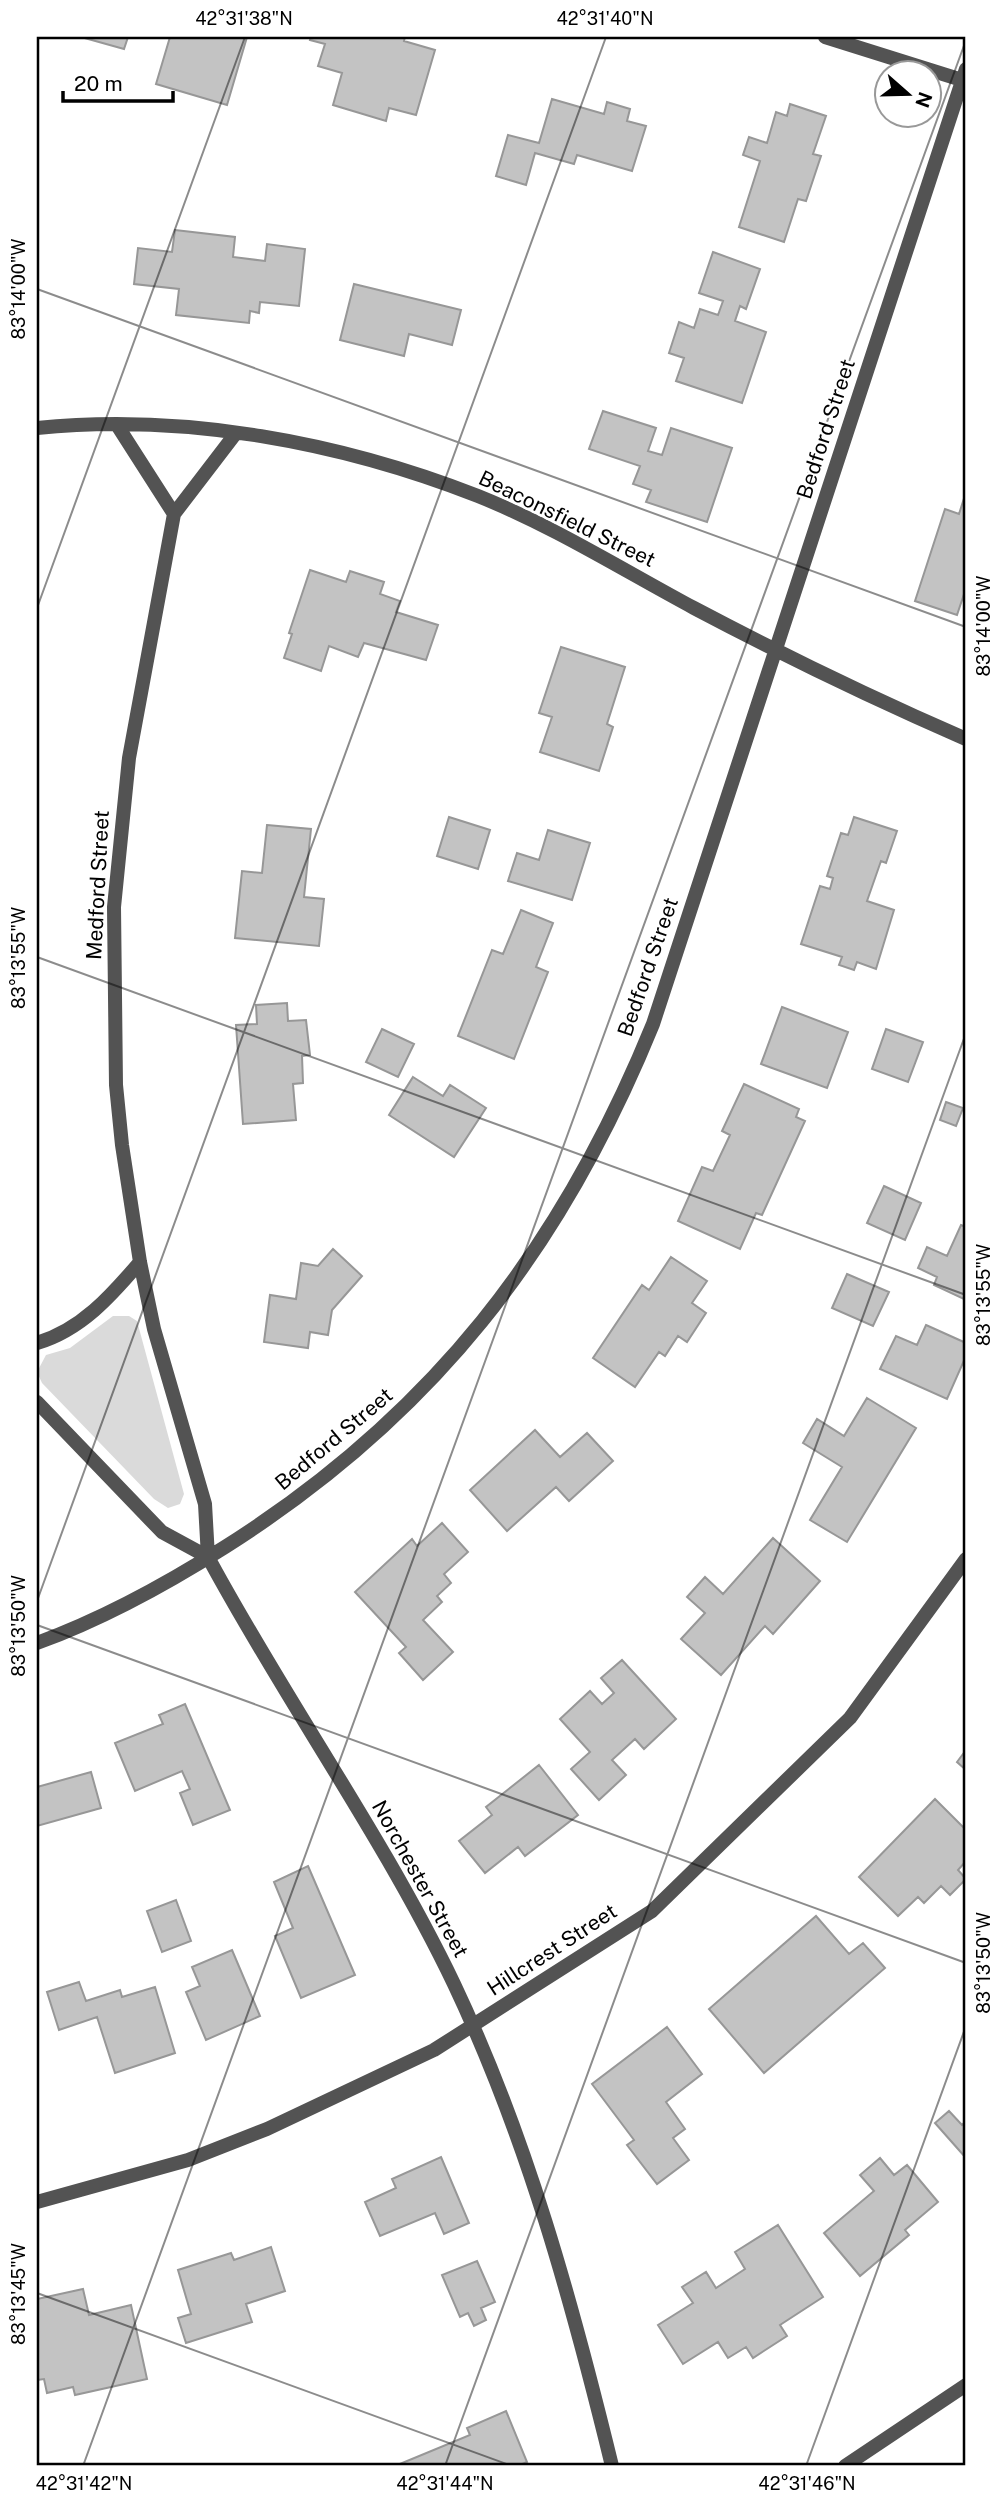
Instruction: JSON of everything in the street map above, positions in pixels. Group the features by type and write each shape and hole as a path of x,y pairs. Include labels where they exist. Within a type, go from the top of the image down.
{"street":[{"path":"825,37 964,75"},
{"name":"Bedford Street","path":"37,1643 73,1630 137,1599 208,1558 276,1514 350,1458 439,1375 497,1305 551,1228 596,1150 653,1024 964,75"},
{"path":"117,425 174,514"},
{"name":"Beaconsfield Street","path":"37,428 117,425 236,433 342,453 416,474 480,497 541,525 776,650 966,739"},
{"name":"Medford Street","path":"208,1558 205,1504 170,1391 140,1262 116,1085 114,907 129,758 174,514 236,433"},
{"path":"37,1343 70,1328 92,1313 140,1262"},
{"name":"Norchester Street","path":"37,1402 162,1532 208,1558 387,1859 473,2026 520,2144 556,2250 612,2466"},
{"name":"Hillcrest Street","path":"37,2202 162,2168 267,2129 434,2050 652,1911 850,1718 966,1559"},
{"path":"845,2466 966,2385"}],"shaded area":[{"path":"113,1316 129,1316 137,1321 184,1494 180,1504 168,1508 154,1499 42,1383 37,1372 46,1355 70,1348"}],"building":[{"path":"81,37 128,37 124,49"},
{"path":"170,37 247,37 227,105 156,84"},
{"path":"311,37 405,37 404,41 435,50 416,115 389,108 386,121 333,105 342,73 318,66 325,44 310,40"},
{"path":"552,99 604,114 607,102 630,109 627,121 646,126 632,171 577,155 574,164 535,153 526,185 496,176 508,135 539,143"},
{"path":"790,104 826,116 813,154 821,156 806,201 798,199 784,242 739,227 760,161 743,155 749,137 767,143 776,112 787,116"},
{"path":"175,230 235,237 233,257 265,261 267,244 305,249 299,306 260,302 259,313 250,311 249,323 176,315 179,289 134,284 138,248 172,252"},
{"path":"713,252 760,269 746,309 740,306 735,321 766,332 742,403 676,381 684,358 669,353 679,322 694,328 700,309 718,315 723,301 699,293"},
{"path":"354,284 461,310 452,345 409,334 404,356 340,340"},
{"path":"603,411 656,428 648,451 662,455 671,428 732,448 707,522 646,502 651,490 633,484 640,466 589,449"},
{"path":"966,492 966,588 957,615 915,601 945,509 959,514"},
{"path":"310,570 346,582 350,571 384,582 380,594 400,601 396,612 438,625 426,660 364,643 358,657 329,646 321,671 284,658 292,634 289,633"},
{"path":"561,647 625,667 607,724 613,727 599,771 540,752 552,717 539,713"},
{"path":"449,817 490,830 478,869 437,856"},
{"path":"854,817 897,831 886,863 881,861 867,901 894,910 876,969 857,962 854,970 839,965 842,957 801,944 820,886 830,889 833,878 827,876 841,833 848,835"},
{"path":"267,825 311,829 304,897 324,899 319,946 235,938 242,871 262,873"},
{"path":"548,830 590,843 572,900 508,881 517,853 539,860"},
{"path":"521,910 553,923 536,967 548,972 514,1059 458,1036 492,950 503,954"},
{"path":"287,1003 288,1021 306,1020 310,1055 302,1056 303,1083 293,1084 296,1120 243,1124 236,1025 257,1024 256,1005"},
{"path":"782,1007 848,1032 827,1088 761,1064"},
{"path":"382,1029 414,1044 398,1077 366,1062"},
{"path":"886,1029 923,1042 908,1082 872,1069"},
{"path":"413,1077 443,1096 450,1085 486,1108 454,1157 389,1115"},
{"path":"744,1084 799,1109 796,1117 805,1121 762,1215 756,1213 740,1249 678,1221 702,1167 713,1171 730,1135 722,1131"},
{"path":"946,1102 963,1108 956,1126 940,1120"},
{"path":"884,1186 921,1203 905,1240 867,1223"},
{"path":"961,1225 966,1227 966,1300 934,1285 937,1277 918,1268 927,1247 947,1256"},
{"path":"333,1249 362,1276 332,1310 328,1335 310,1332 308,1348 264,1342 270,1295 296,1299 301,1263 318,1266"},
{"path":"671,1257 707,1281 692,1303 706,1313 687,1342 678,1336 665,1356 659,1352 635,1387 593,1358 642,1285 649,1290"},
{"path":"847,1274 889,1292 873,1326 832,1308"},
{"path":"926,1325 966,1343 966,1356 947,1399 880,1369 896,1336 917,1345"},
{"path":"867,1398 916,1428 847,1542 810,1520 842,1467 803,1443 817,1419 844,1436"},
{"path":"535,1430 560,1457 587,1433 613,1461 569,1501 556,1487 507,1531 470,1490"},
{"path":"442,1523 468,1552 444,1574 451,1583 437,1596 442,1602 423,1620 453,1652 423,1680 399,1653 406,1647 355,1592 412,1539 417,1546"},
{"path":"773,1538 820,1581 773,1634 765,1626 721,1675 681,1639 705,1613 687,1597 705,1577 723,1594"},
{"path":"622,1660 676,1719 644,1749 635,1739 612,1760 626,1775 599,1800 571,1769 590,1752 560,1719 590,1691 602,1704 614,1693 601,1678"},
{"path":"185,1704 230,1810 193,1825 180,1793 190,1789 182,1771 135,1791 115,1743 163,1724 159,1715"},
{"path":"966,1750 966,1770 957,1762"},
{"path":"539,1765 578,1815 525,1856 518,1847 485,1873 459,1841 492,1815 486,1807"},
{"path":"91,1772 101,1808 37,1826 37,1787"},
{"path":"935,1799 966,1830 966,1861 958,1870 966,1879 950,1895 941,1886 924,1903 918,1897 898,1916 859,1877"},
{"path":"308,1866 355,1975 301,1998 275,1936 293,1928 274,1882"},
{"path":"176,1900 191,1941 162,1952 147,1911"},
{"path":"816,1916 849,1954 863,1943 885,1968 764,2073 709,2009"},
{"path":"232,1950 260,2016 206,2040 186,1992 200,1986 192,1967"},
{"path":"79,1982 86,2001 120,1990 122,1997 155,1987 175,2053 115,2073 97,2017 59,2030 47,1992"},
{"path":"667,2027 702,2074 666,2102 685,2129 673,2138 689,2160 657,2184 627,2145 634,2140 592,2084"},
{"path":"949,2111 962,2125 966,2121 966,2158 935,2123"},
{"path":"441,2157 469,2223 444,2234 435,2213 380,2236 365,2202 396,2188 392,2179"},
{"path":"880,2158 894,2175 907,2165 938,2202 905,2230 909,2235 860,2276 824,2233 874,2191 860,2175"},
{"path":"778,2225 823,2297 780,2325 787,2336 753,2358 746,2347 728,2358 718,2342 683,2364 658,2325 693,2303 682,2287 706,2272 716,2288 745,2269 735,2252"},
{"path":"271,2247 285,2291 246,2304 252,2322 186,2343 178,2318 191,2314 178,2270 231,2253 234,2260"},
{"path":"477,2261 495,2302 481,2308 486,2320 474,2326 468,2313 460,2317 442,2275"},
{"path":"83,2289 89,2315 131,2305 147,2379 75,2395 73,2387 47,2393 44,2379 37,2380 37,2299"},
{"path":"506,2411 527,2462 518,2466 395,2466 470,2435 467,2428"}]}
